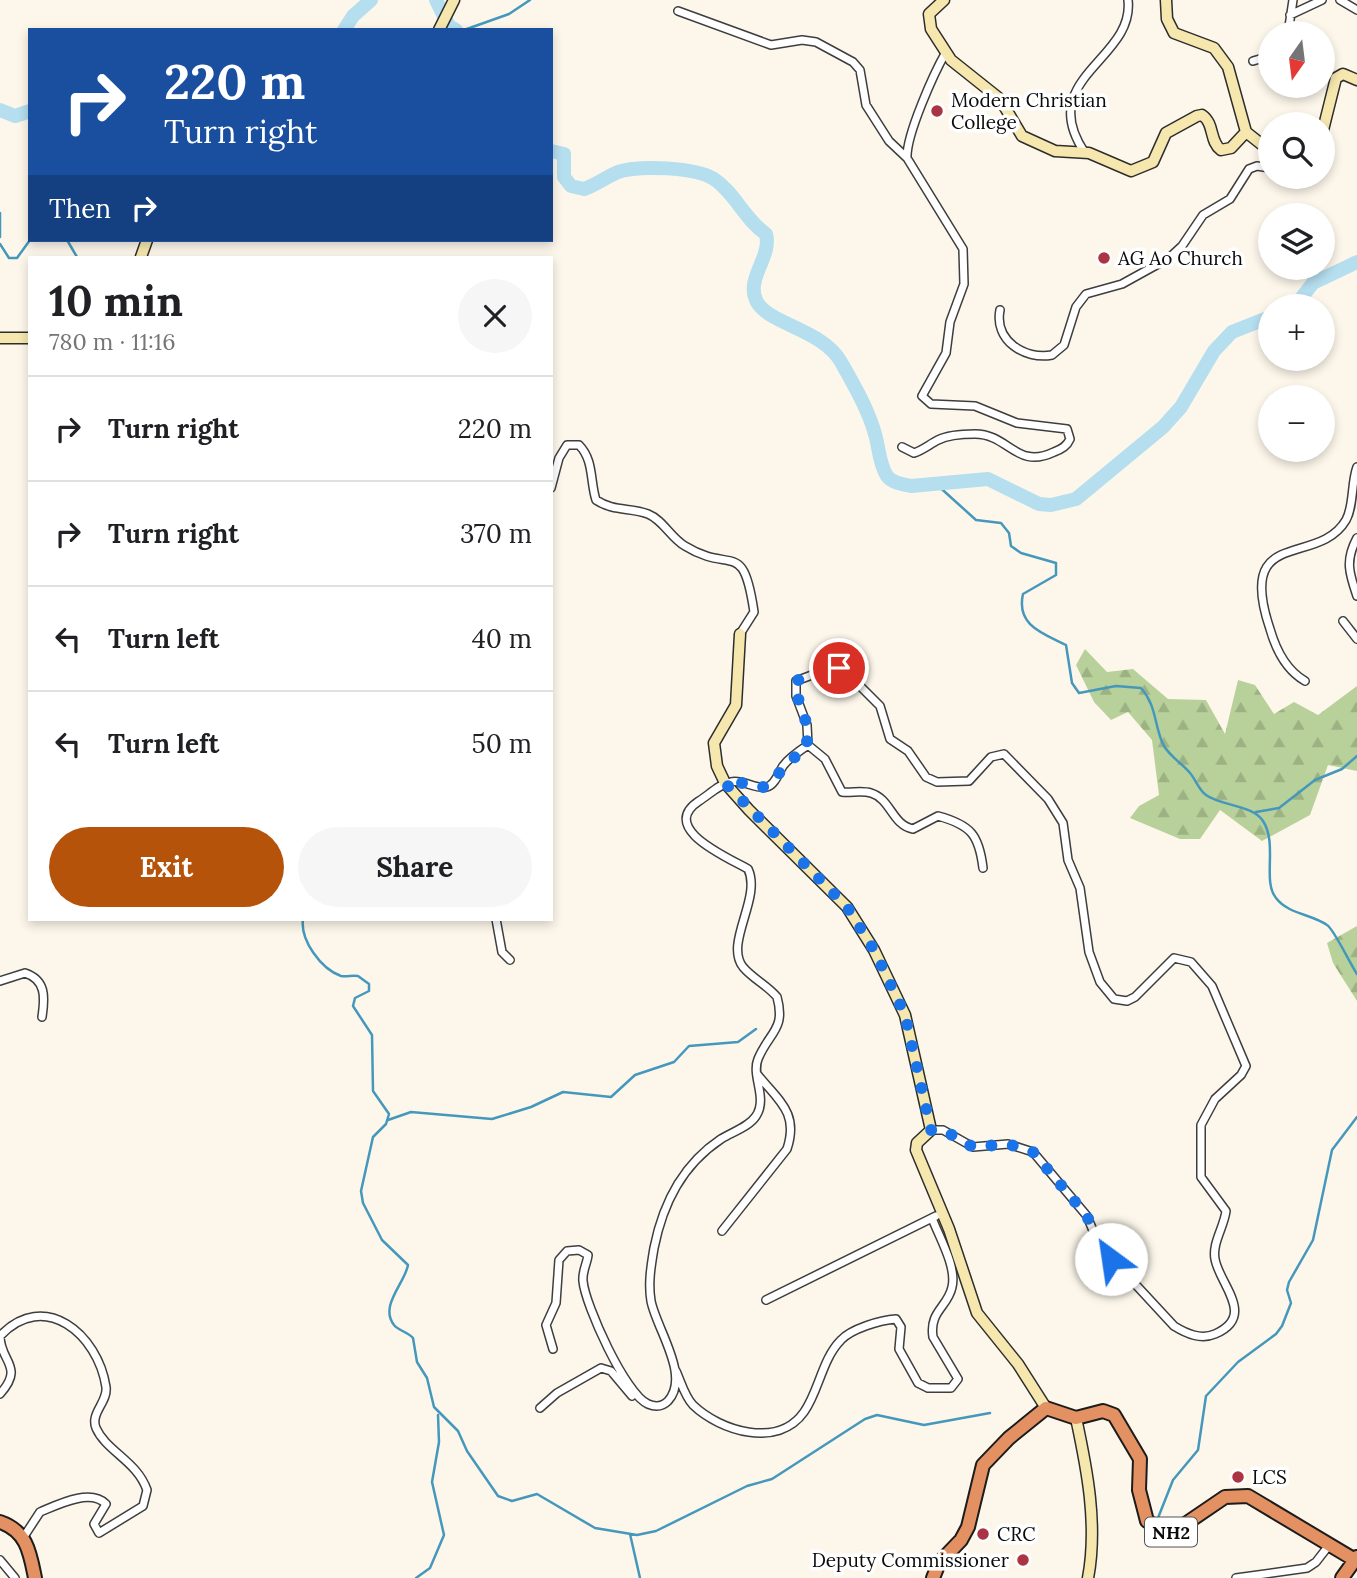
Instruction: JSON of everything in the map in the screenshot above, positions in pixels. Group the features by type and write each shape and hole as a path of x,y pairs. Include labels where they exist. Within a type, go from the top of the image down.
{"highway":[{"name":"NH2","path":"1046,1408 1076,1418 1103,1411 1114,1415 1123,1424 1140,1459 1142,1509 1147,1521 1156,1528 1165,1532 1175,1531 1225,1497 1237,1495 1264,1503 1356,1558 1342,1578"},
{"path":"933,1578 939,1563 961,1540 968,1527 983,1465 1009,1438 1046,1408"},
{"path":"0,1522 8,1525 23,1538 29,1548 35,1578"}],"street":[{"path":"440,28 454,0"},
{"path":"944,0 931,11 929,19 931,29 946,52 959,68 1000,99 1022,136 1055,151 1084,153 1131,171 1153,162 1167,133 1197,116 1202,115 1210,122 1215,144 1221,150 1231,148 1245,132"},
{"path":"1084,153 1073,131 1071,102 1100,56 1123,31 1128,19 1128,0"},
{"path":"1166,0 1167,19 1174,33 1214,48 1228,67 1245,132 1258,142"},
{"path":"1289,21 1293,0"},
{"path":"1290,15 1322,0"},
{"path":"1340,0 1357,10"},
{"path":"678,11 771,45 802,40 816,42 853,62 860,69 866,105 889,141 907,158 962,249 964,284 950,322 943,359 923,391 925,401 966,404 1017,423 1056,426 1067,429 1070,433 1067,445 1035,458 1012,451 1001,440 985,434 940,439 914,453 902,447"},
{"path":"907,158 907,143 920,114 930,81 946,52"},
{"path":"1253,61 1258,60"},
{"path":"1328,112 1336,78 1343,74 1357,80"},
{"path":"1000,310 998,326 1006,341 1030,353 1052,355 1065,345 1076,307 1086,294 1122,284 1169,258 1182,246 1203,215 1230,199 1249,169 1258,166"},
{"path":"0,338 28,338"},
{"path":"553,481 562,451 567,445 579,445 585,452 590,467 596,500 613,509 652,515 688,548 738,563 746,571 754,612 740,634 736,705 714,743 716,766 725,783 847,907 874,950 905,1015 931,1130"},
{"path":"1305,681 1286,664 1273,640 1261,594 1264,574 1280,554 1320,540 1339,528 1348,516 1357,467"},
{"path":"1357,538 1350,551 1348,567 1357,596"},
{"path":"1343,621 1357,639"},
{"path":"932,1218 953,1278 951,1292 939,1307 932,1330 933,1338 958,1379 951,1388 928,1388 918,1383 899,1349 901,1327 896,1319 842,1339 833,1350 804,1412 784,1429 768,1434 754,1434 727,1426 691,1404 654,1311 649,1284 663,1211 673,1188 700,1156 756,1116 760,1104 757,1061 777,1030 780,1016 777,997 743,968 738,953 737,942 745,923 751,876 748,869 696,838 685,823 690,807 725,783 740,780 768,787 786,763 807,745 807,725 795,684 808,674 833,667 845,671 880,706 890,740 903,747 932,780 969,781 991,757 1004,754 1044,795 1063,823 1068,860 1080,888 1089,952 1107,992 1121,1001 1135,997 1174,958 1191,962 1206,978 1246,1066 1241,1075 1215,1099 1201,1130 1201,1177 1226,1211 1215,1258 1234,1299 1235,1310 1230,1322 1214,1334 1203,1336 1186,1333 1174,1326 1099,1245 1087,1216 1033,1152 1008,1144 973,1147 943,1130 931,1130 917,1143 916,1150 943,1213 977,1312 1018,1364 1046,1408"},
{"path":"807,745 825,759 842,792 865,792 877,796 904,826 917,828 938,816 974,832 983,868"},
{"path":"496,921 502,952 510,960"},
{"path":"0,981 25,973 40,982 44,994 43,1017"},
{"path":"722,1231 787,1149 792,1134 793,1122 788,1112 757,1074"},
{"path":"766,1300 943,1213"},
{"path":"553,1349 546,1325 555,1303 559,1260 567,1251 579,1250 588,1255 583,1283 599,1334 634,1391 648,1404"},
{"path":"0,1394 7,1386 12,1371 0,1336 13,1323 43,1318 58,1320 84,1335 97,1357 106,1389 104,1401 94,1419 96,1429 135,1467 147,1490 143,1506 99,1533 94,1527 106,1504 100,1499 87,1497 40,1512 23,1538"},
{"path":"540,1408 557,1393 601,1368 611,1371 636,1400 658,1406 668,1401 673,1390 675,1369"},
{"path":"1076,1418 1086,1458 1089,1495 1088,1578"},
{"path":"1236,1578 1307,1568 1317,1562 1330,1544"},
{"path":"0,1560 15,1578"}],"green space":[{"path":"1085,649 1107,672 1133,669 1168,699 1206,700 1225,734 1238,680 1255,685 1274,714 1294,702 1318,715 1357,686 1357,771 1328,765 1310,815 1262,841 1220,810 1200,839 1180,839 1130,818 1139,806 1159,795 1152,740 1128,712 1111,720 1094,702 1076,665"},
{"path":"1357,926 1357,1001 1333,963 1327,943"}],"waterway":[{"path":"345,28 353,16 371,0"},
{"path":"436,0 452,28"},
{"path":"470,28 509,14 530,0"},
{"path":"0,110 15,116 28,112"},
{"path":"553,151 564,154 564,177 571,186 584,189 618,172 653,168 694,172 714,179 721,185 766,234 766,251 754,284 756,300 771,315 809,334 833,351 869,415 884,471 894,482 901,484 911,486 988,479 1039,504 1051,505 1076,499 1163,427 1181,407 1214,351 1232,332 1258,322"},
{"path":"0,213 0,237"},
{"path":"0,244 9,258 17,258 29,242"},
{"path":"68,242 76,256"},
{"path":"1304,294 1313,283 1357,262"},
{"path":"935,483 976,520 1001,523 1009,533 1011,546 1021,553 1056,563 1056,575 1023,594 1023,613 1033,627 1066,645 1072,683 1079,693 1116,686 1141,688 1152,707 1164,747 1190,773 1204,793 1212,799 1252,812 1263,821 1269,840 1270,882 1276,898 1293,911 1327,925 1357,974"},
{"path":"1256,812 1279,808 1315,780 1342,769 1357,756"},
{"path":"303,921 308,944 326,967 341,976 358,976 369,984 369,991 355,998 353,1006 372,1035 373,1091 389,1114 386,1124 373,1137 361,1191 363,1203 382,1240 408,1265 391,1302 390,1318 396,1327 413,1338 417,1362 427,1378 434,1407 458,1431 467,1451 498,1496 512,1501 537,1494 595,1528 637,1535 656,1531 747,1486 772,1479 865,1419 877,1415 924,1425 990,1413"},
{"path":"388,1120 411,1112 492,1119 531,1107 563,1092 611,1097 635,1075 674,1062 689,1046 738,1042 756,1029"},
{"path":"1156,1523 1173,1480 1198,1450 1206,1396 1238,1362 1276,1334 1282,1326 1291,1303 1287,1290 1289,1282 1313,1240 1332,1150 1357,1117"},
{"path":"416,1578 430,1568 444,1535 432,1482 439,1442 438,1415"},
{"path":"1152,1544 1155,1530"},
{"path":"630,1534 640,1578"}],"place":[{"name":"Modern Christian College","path":"937,111"},
{"name":"AG Ao Church","path":"1104,258"},
{"name":"LCS","path":"1238,1477"},
{"name":"CRC","path":"983,1534"},
{"name":"Deputy Commissioner","path":"1023,1560"}],"route":[{"path":"839,668 825,668 796,681 795,689 807,725 807,745 786,763 770,785 758,786 740,780 725,783 847,907 874,950 905,1015 931,1130 943,1130 973,1147 1008,1144 1025,1147 1033,1152 1087,1216 1099,1245 1111,1259"}]}
